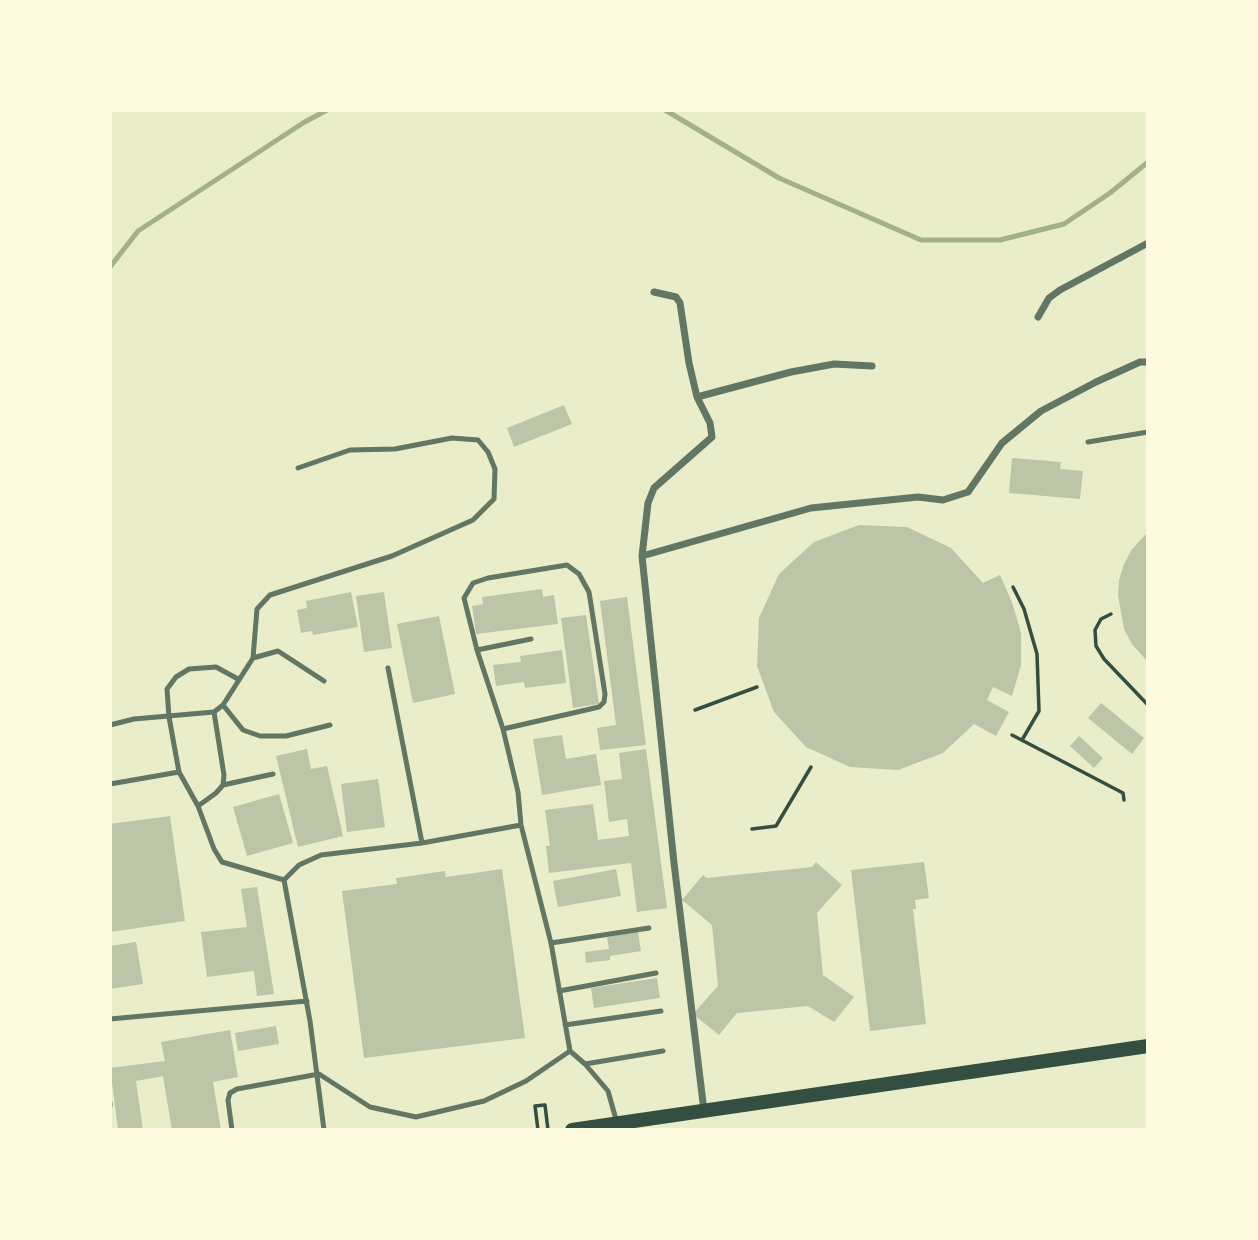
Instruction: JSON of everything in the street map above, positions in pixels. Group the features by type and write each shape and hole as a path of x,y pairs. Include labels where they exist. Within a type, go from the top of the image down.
{"main road":[{"path":"572,1130 1148,1046"}],"street":[{"path":"1038,317 1049,298 1060,290 1148,243"},
{"path":"654,292 676,297 680,303 697,397 710,423 712,437 705,446 654,488 648,503 642,556 674,863 704,1111"},
{"path":"642,556 811,508 918,497 943,500 968,492 1002,443 1041,411 1096,382 1140,362 1148,362"},
{"path":"697,397 791,372 834,364 872,366"}],"lane":[{"path":"1088,442 1148,432"},
{"path":"110,726 134,719 214,712 222,705 253,658 257,609 270,595 392,556 473,520 494,499 495,469 488,452 478,440 452,438 395,449 350,450 298,468"},
{"path":"503,729 600,707 604,702 589,592 579,575 567,565 488,578 473,583 464,598 477,650 503,729 518,792 521,825 551,943 570,1051 608,1091 617,1123"},
{"path":"477,650 531,639"},
{"path":"253,658 278,651 324,681"},
{"path":"238,679 216,667 189,669 176,677 167,689 179,772 198,806 214,849 222,862 284,880"},
{"path":"388,668 422,843"},
{"path":"222,705 243,730 260,736 286,736 330,725"},
{"path":"198,806 223,785 224,775 214,712"},
{"path":"110,784 179,772"},
{"path":"223,785 273,774"},
{"path":"284,880 299,865 321,855 422,843 521,825"},
{"path":"284,880 307,1000 324,1130"},
{"path":"551,943 649,928"},
{"path":"559,991 656,973"},
{"path":"110,1019 307,1000"},
{"path":"565,1025 661,1011"},
{"path":"232,1130 228,1100 230,1093 237,1089 318,1074 370,1107 416,1116 484,1101 526,1081 570,1051"},
{"path":"585,1064 663,1051"}],"path":[{"path":"1013,587 1024,609 1037,654 1040,711 1022,740"},
{"path":"1111,614 1101,619 1095,631 1097,646 1104,659 1148,705"},
{"path":"695,710 757,687"},
{"path":"1012,734 1123,793 1124,800"},
{"path":"752,830 776,826 811,767"},
{"path":"538,1130 535,1106 545,1105 548,1130"}],"building":[{"path":"564,405 572,424 514,447 507,428"},
{"path":"1012,458 1061,462 1060,469 1083,471 1080,499 1009,493"},
{"path":"859,525 907,527 951,548 983,583 1000,575 1021,633 1021,665 1012,696 993,687 987,700 1009,712 996,736 974,724 943,753 898,770 850,767 806,747 774,712 757,666 759,618 779,574 814,542"},
{"path":"1148,532 1148,662 1132,644 1124,629 1118,596 1124,564 1132,549"},
{"path":"542,589 543,597 554,595 558,624 476,634 472,606 483,604 482,597"},
{"path":"351,592 358,627 313,635 312,631 301,633 297,610 307,608 306,601"},
{"path":"384,592 392,648 364,652 356,596"},
{"path":"627,597 646,745 600,750 597,728 616,725 600,601"},
{"path":"586,615 599,704 573,708 561,618"},
{"path":"439,616 455,694 413,703 397,624"},
{"path":"562,650 566,683 525,688 524,682 496,686 493,665 521,662 520,656"},
{"path":"1101,703 1144,738 1132,754 1088,718"},
{"path":"562,735 566,759 596,754 601,785 542,795 533,739"},
{"path":"1079,736 1103,758 1094,768 1070,746"},
{"path":"307,749 311,769 327,766 343,836 298,847 276,756"},
{"path":"646,749 667,908 637,912 631,863 549,873 546,846 550,846 545,810 593,804 598,840 629,836 627,819 609,822 604,781 622,779 619,753"},
{"path":"378,779 385,827 347,832 341,784"},
{"path":"279,794 293,843 247,856 233,807"},
{"path":"170,816 185,921 110,932 110,824"},
{"path":"816,862 842,885 817,913 823,975 854,997 834,1022 808,1006 737,1013 719,1035 693,1014 718,986 712,925 682,900 703,875 707,878 812,867"},
{"path":"924,862 929,898 915,900 916,909 913,909 926,1024 870,1031 851,870"},
{"path":"502,869 525,1038 364,1058 342,891 397,884 396,878 445,871 446,877"},
{"path":"616,869 621,896 558,907 553,881"},
{"path":"257,887 274,994 257,996 254,971 207,977 201,932 247,927 241,889"},
{"path":"638,932 641,951 610,956 610,960 586,963 585,952 609,949 607,937"},
{"path":"136,942 143,984 110,989 110,946"},
{"path":"657,978 660,998 594,1008 591,988"},
{"path":"276,1026 279,1044 238,1051 235,1033"},
{"path":"230,1030 238,1077 213,1082 221,1130 172,1130 163,1076 136,1081 143,1130 118,1129 110,1068 165,1061 161,1042"}],"waterway":[{"path":"110,267 138,231 327,110"},
{"path":"665,110 779,178 921,240 1000,240 1064,224 1110,193 1148,162"}]}
